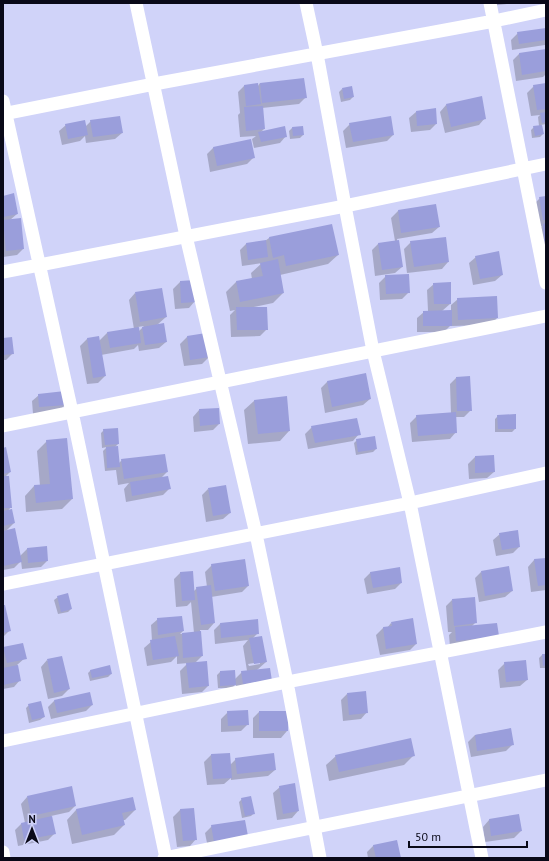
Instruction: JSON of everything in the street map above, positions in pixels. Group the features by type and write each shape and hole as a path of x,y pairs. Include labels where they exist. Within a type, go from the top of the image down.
{"street":[{"path":"136,3 186,236 256,534 287,682 320,858"},
{"path":"306,3 317,54 344,206 374,351 410,503 482,858"},
{"path":"490,3 546,284"},
{"path":"546,10 154,84 4,109 72,412 165,858 546,780"},
{"path":"3,272 344,206 546,164"},
{"path":"3,426 546,316"},
{"path":"3,584 410,503 546,473"},
{"path":"3,741 287,682 546,632"},
{"path":"3,852 4,858"}],"building":[{"path":"546,28 546,40 519,44 517,32"},
{"path":"546,49 546,71 522,75 519,53"},
{"path":"304,78 307,98 262,103 260,83"},
{"path":"258,83 261,104 246,106 244,85"},
{"path":"546,83 546,109 537,110 533,85"},
{"path":"352,86 354,97 344,99 342,88"},
{"path":"482,96 486,119 451,127 446,104"},
{"path":"263,106 265,129 246,131 244,107"},
{"path":"436,108 437,124 417,126 416,111"},
{"path":"546,112 546,122 542,123 540,113"},
{"path":"120,116 123,133 93,137 90,120"},
{"path":"391,116 394,135 353,142 349,123"},
{"path":"85,120 88,135 68,139 65,124"},
{"path":"542,125 544,134 535,136 533,126"},
{"path":"285,126 287,137 261,142 258,132"},
{"path":"303,126 304,135 293,136 292,127"},
{"path":"251,139 255,158 217,166 213,147"},
{"path":"14,193 18,214 3,217 3,196"},
{"path":"546,196 546,220 543,220 539,197"},
{"path":"436,204 440,227 401,233 398,210"},
{"path":"21,218 24,249 6,251 3,220"},
{"path":"546,223 546,240 544,241 543,224"},
{"path":"332,224 339,255 286,266 284,255 273,258 269,237"},
{"path":"446,237 449,262 414,267 410,241"},
{"path":"266,240 268,257 248,260 246,243"},
{"path":"399,240 403,267 382,270 378,243"},
{"path":"499,251 503,275 480,279 475,256"},
{"path":"278,259 284,293 240,302 236,281 263,276 260,263"},
{"path":"409,274 410,293 386,294 385,275"},
{"path":"195,280 196,302 181,303 180,281"},
{"path":"451,282 451,304 434,304 433,283"},
{"path":"162,288 167,317 140,322 135,292"},
{"path":"497,296 498,318 458,320 457,298"},
{"path":"236,307 267,307 268,330 237,330"},
{"path":"452,310 452,326 423,326 423,311"},
{"path":"164,323 167,342 145,345 142,327"},
{"path":"139,327 141,343 110,348 107,332"},
{"path":"206,333 210,357 190,360 187,336"},
{"path":"99,336 106,376 93,378 87,338"},
{"path":"12,337 14,354 3,355 3,338"},
{"path":"366,373 371,399 332,407 327,381"},
{"path":"470,376 472,411 457,411 456,377"},
{"path":"65,391 66,405 39,407 38,394"},
{"path":"287,396 290,431 258,434 254,400"},
{"path":"219,408 220,424 200,426 199,409"},
{"path":"456,412 457,433 418,436 416,415"},
{"path":"516,414 516,429 498,429 497,415"},
{"path":"357,418 361,435 315,443 311,426"},
{"path":"118,428 119,444 105,445 103,429"},
{"path":"375,436 377,449 358,452 356,439"},
{"path":"67,438 73,499 36,503 34,485 50,484 46,440"},
{"path":"118,446 120,467 107,468 106,447"},
{"path":"6,447 11,472 3,474 3,448"},
{"path":"165,454 168,472 124,479 121,459"},
{"path":"494,455 495,472 475,473 475,456"},
{"path":"3,476 9,476 12,508 3,508"},
{"path":"168,476 171,489 132,496 130,482"},
{"path":"226,485 231,513 213,516 208,488"},
{"path":"12,509 15,523 3,526 3,511"},
{"path":"15,528 22,562 3,566 3,531"},
{"path":"518,530 520,547 502,550 499,533"},
{"path":"47,546 48,561 28,563 27,548"},
{"path":"546,558 546,585 538,586 534,559"},
{"path":"245,559 249,586 215,591 211,564"},
{"path":"509,566 513,591 485,596 481,571"},
{"path":"400,567 402,583 373,588 370,572"},
{"path":"193,571 195,600 182,601 180,572"},
{"path":"211,585 215,623 201,625 196,587"},
{"path":"68,593 72,609 61,612 57,596"},
{"path":"475,597 477,623 454,626 452,599"},
{"path":"3,605 5,605 11,631 3,633"},
{"path":"182,616 184,631 158,635 157,618"},
{"path":"413,618 417,644 386,649 383,627 392,626 391,622"},
{"path":"258,619 259,634 221,638 220,623"},
{"path":"497,623 499,636 456,641 455,627"},
{"path":"201,631 203,656 183,658 182,633"},
{"path":"175,636 179,656 153,660 150,640"},
{"path":"262,636 267,662 254,664 249,638"},
{"path":"23,643 27,659 7,663 3,647"},
{"path":"542,654 546,654 546,665 543,666"},
{"path":"62,656 70,689 54,693 47,659"},
{"path":"526,660 528,680 506,682 504,662"},
{"path":"207,661 209,686 189,688 186,663"},
{"path":"18,665 21,681 3,685 3,668"},
{"path":"110,665 112,674 92,678 90,670"},
{"path":"270,668 272,681 243,684 241,671"},
{"path":"235,670 236,685 220,686 220,671"},
{"path":"366,691 368,713 349,715 347,693"},
{"path":"90,692 93,705 57,713 54,700"},
{"path":"41,701 45,717 32,720 28,704"},
{"path":"248,710 249,725 228,726 227,711"},
{"path":"259,711 288,711 288,731 259,731"},
{"path":"511,728 514,745 477,751 475,735"},
{"path":"411,738 415,756 339,772 335,755"},
{"path":"230,753 232,778 213,779 211,754"},
{"path":"274,753 276,770 237,774 235,758"},
{"path":"295,783 299,811 283,814 279,786"},
{"path":"72,786 76,806 31,816 27,796"},
{"path":"251,796 255,814 245,816 241,798"},
{"path":"133,797 136,810 122,813 125,825 82,835 76,809"},
{"path":"194,808 197,840 183,841 180,809"},
{"path":"519,814 522,831 491,836 489,819"},
{"path":"52,816 56,834 24,840 21,823"},
{"path":"245,820 248,836 214,842 211,825"},
{"path":"397,840 401,858 376,858 373,845"}]}
